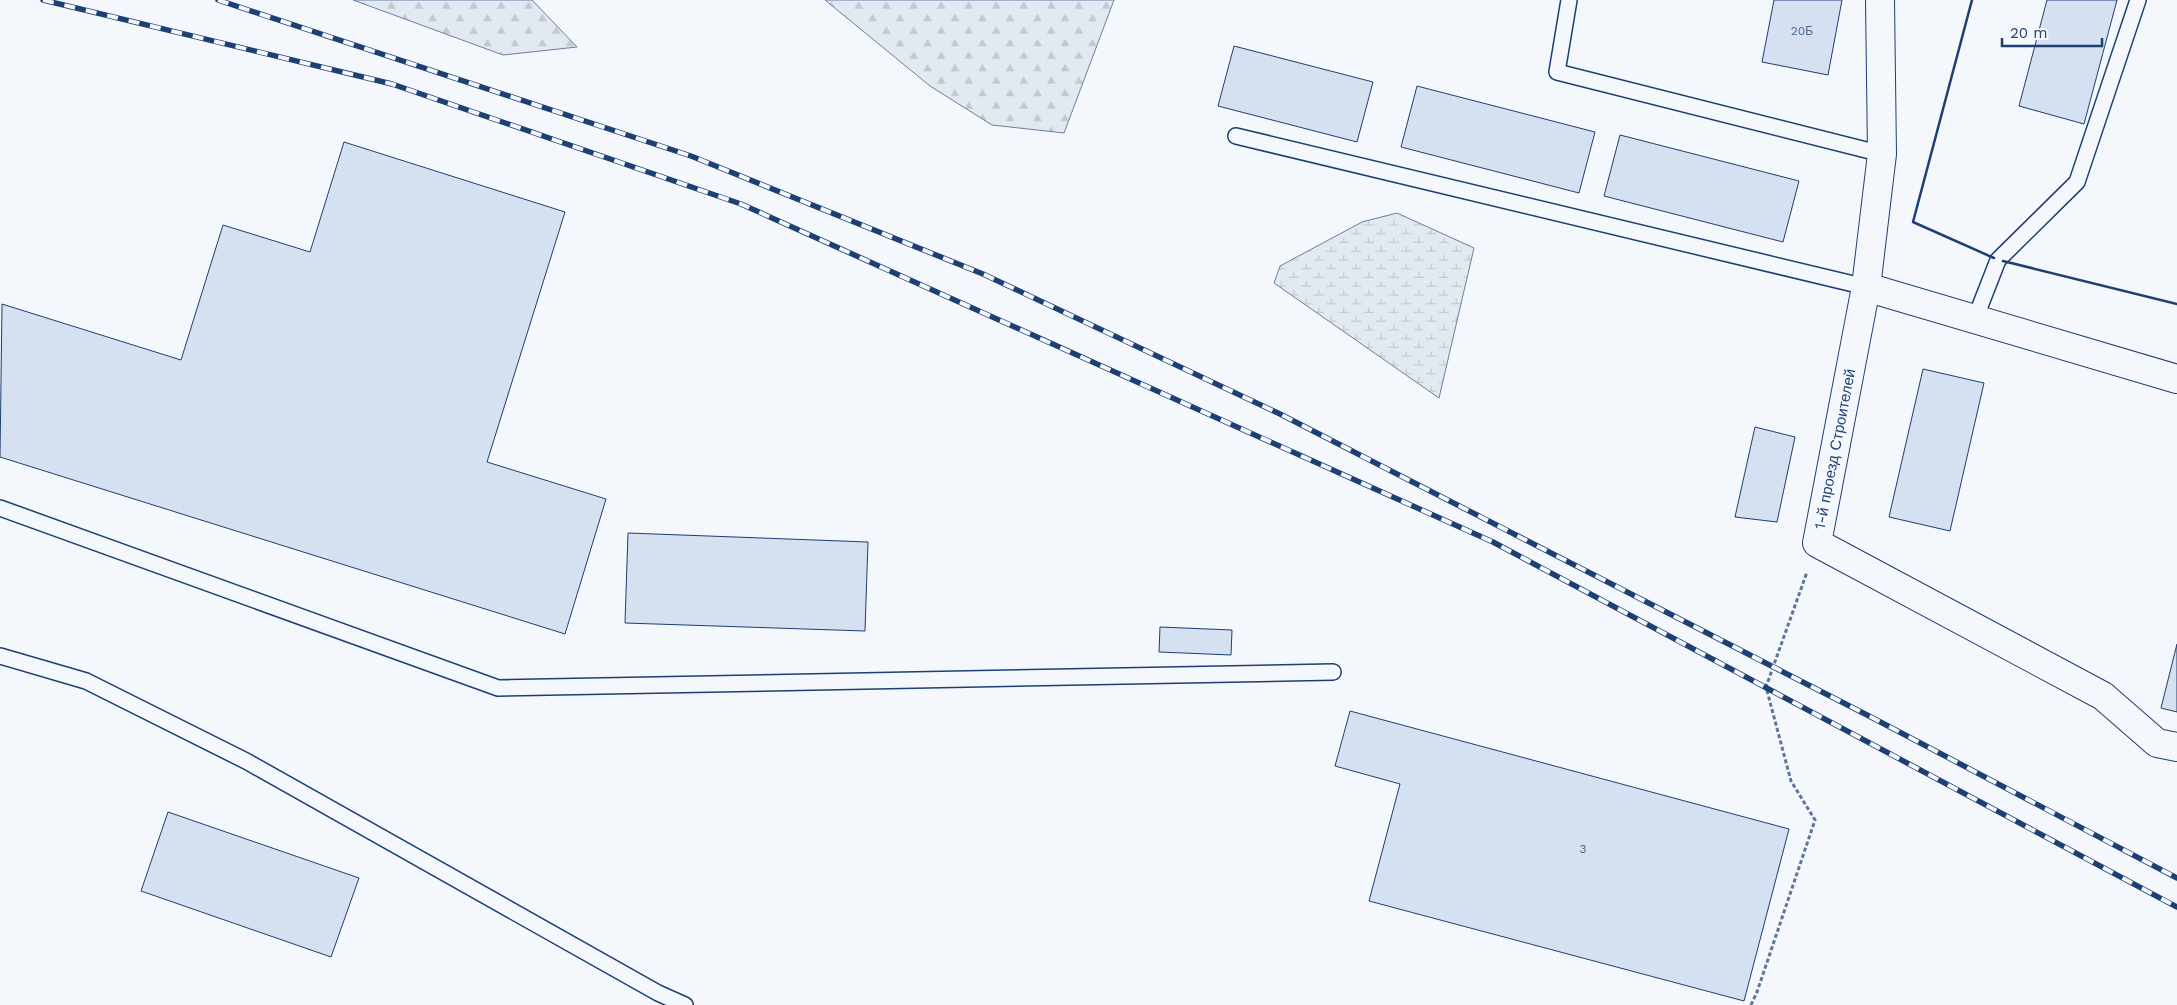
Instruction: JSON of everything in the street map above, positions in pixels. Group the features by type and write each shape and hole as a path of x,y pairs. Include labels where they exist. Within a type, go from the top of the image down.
{"street":[{"name":"1-й проезд Строителей","path":"1880,0 1882,154 1866,287 1817,543 2103,696 2157,743 2177,746"},
{"path":"1866,287 2177,379"}],"lane":[{"path":"1569,0 1556,72 1882,154"},
{"path":"1976,319 1998,260 2077,182 2138,0"},
{"path":"1236,136 1866,287"},
{"path":"0,508 498,688 1333,672"},
{"path":"0,656 86,681 246,761 658,993 685,1005"}],"path":[{"path":"1751,1005 1815,820 1791,781 1766,687 1817,543"}],"green space":[{"path":"353,0 532,0 577,47 503,55"},
{"path":"825,0 1114,0 1064,133 992,125 930,86"},
{"path":"1397,213 1474,248 1439,398 1274,283 1280,266 1362,222"}],"building":[{"path":"1774,0 1842,0 1828,75 1762,62"},
{"path":"2047,0 2117,0 2084,124 2019,106"},
{"path":"1234,46 1373,82 1357,142 1218,106"},
{"path":"1417,86 1595,132 1579,193 1401,147"},
{"path":"1620,135 1799,181 1783,242 1604,196"},
{"path":"344,142 565,212 487,462 606,499 565,634 0,457 2,304 181,360 223,225 310,252"},
{"path":"1923,369 1984,383 1950,531 1889,517"},
{"path":"1755,427 1795,437 1777,522 1735,517"},
{"path":"628,533 868,542 865,631 625,623"},
{"path":"1160,627 1232,630 1231,655 1159,652"},
{"path":"2177,644 2177,712 2161,708"},
{"path":"1350,711 1789,829 1744,1001 1369,901 1400,784 1335,766"},
{"path":"168,812 359,878 331,957 141,891"}],"railway":[{"path":"43,0 392,84 741,204 1493,542 2177,907"},
{"path":"218,0 691,156 983,274 1280,414 1869,716 2177,878"}],"wall":[{"path":"1972,0 1913,222 1994,258"},
{"path":"2003,261 2177,304"}]}
